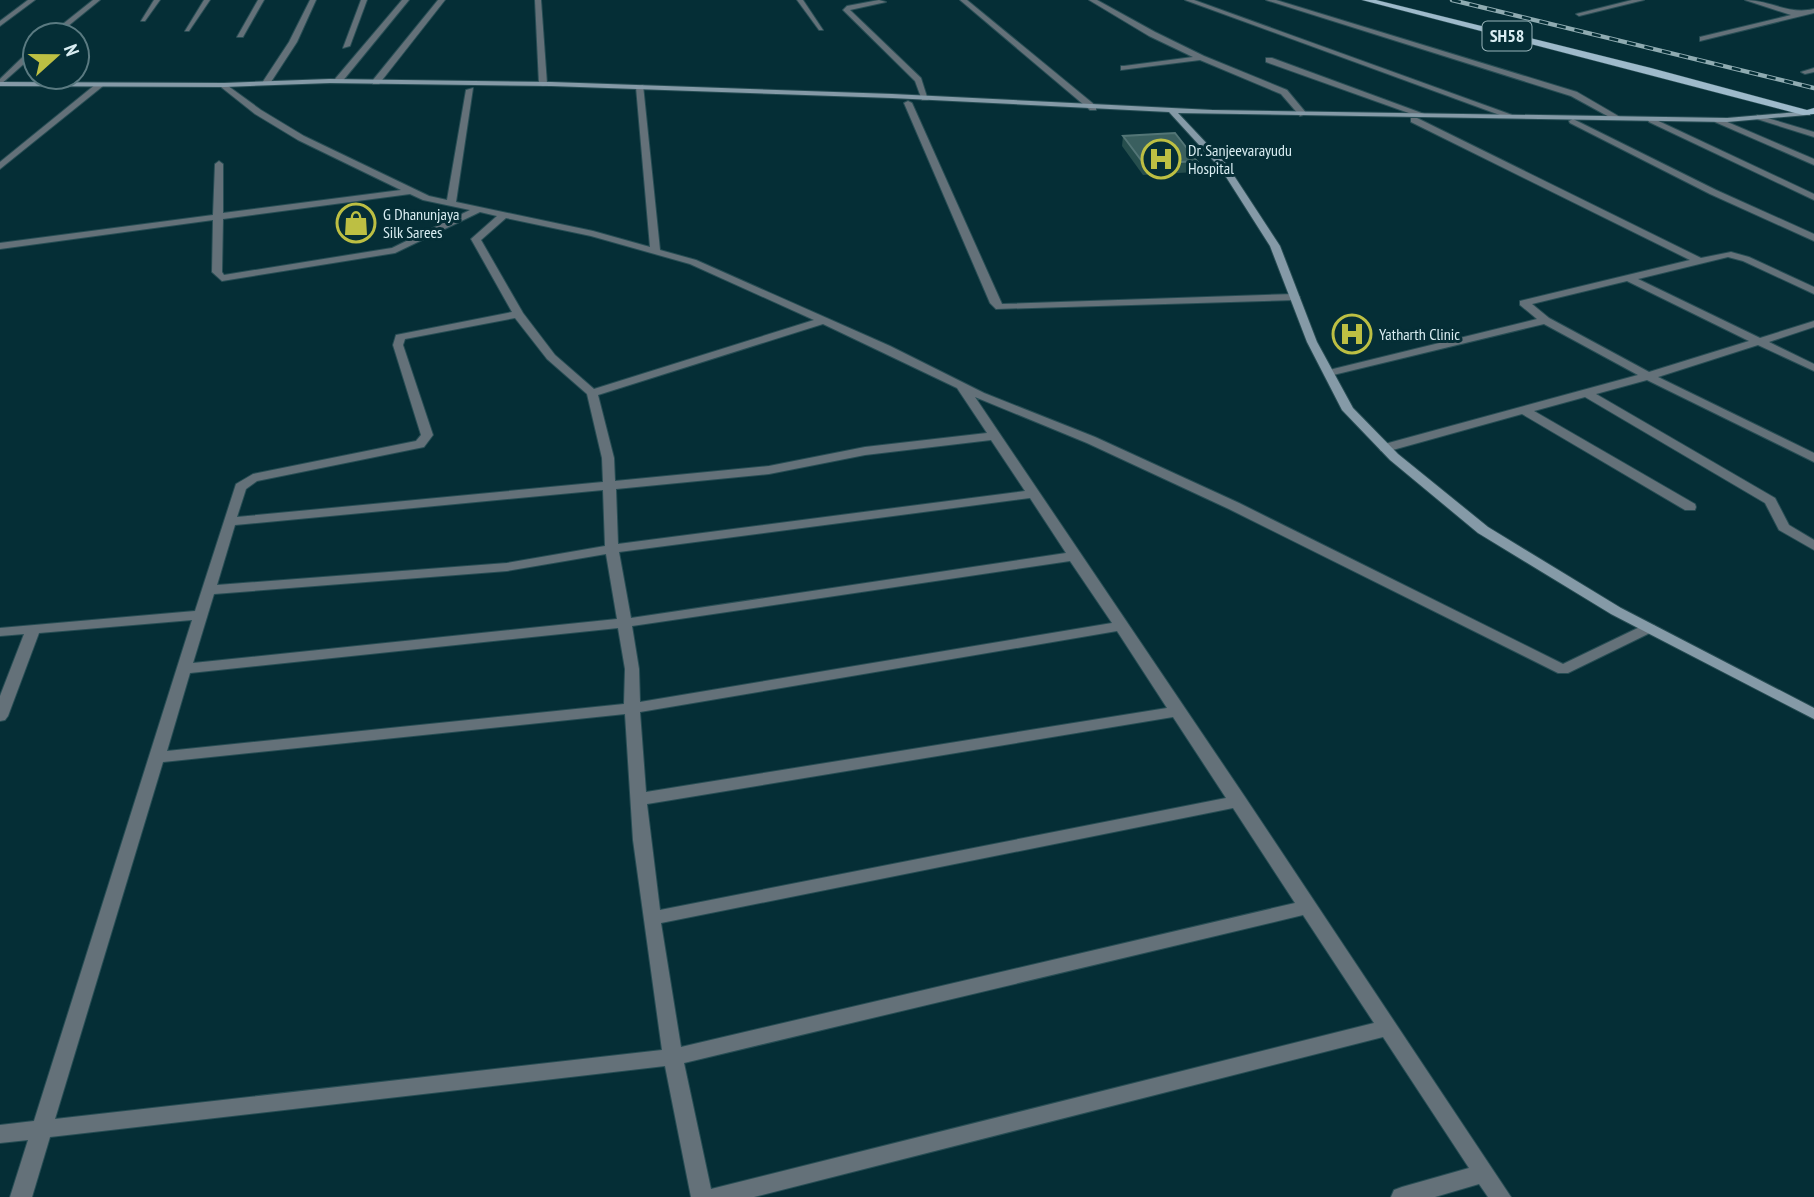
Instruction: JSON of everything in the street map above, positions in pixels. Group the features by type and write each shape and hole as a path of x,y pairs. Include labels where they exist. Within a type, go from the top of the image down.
{"main road":[{"name":"SH58","path":"1366,0 1810,112"},
{"name":"SH58","path":"1387,0 1628,62 1648,70"},
{"path":"0,84 225,85 338,81 543,84 641,91"},
{"path":"225,85 280,89 641,91 925,98 1175,113 1419,118 1616,117 1647,120"},
{"path":"777,95 1175,113 1573,121 1718,120 1810,112"},
{"path":"1175,113 1232,178 1275,246 1312,342 1348,410 1385,448 1483,530 1649,628 1814,714"}],"street":[{"path":"0,24 32,0"},
{"path":"71,21 97,0"},
{"path":"143,20 157,0"},
{"path":"187,30 207,0"},
{"path":"240,35 261,0"},
{"path":"266,83 293,42 313,0"},
{"path":"346,46 364,0"},
{"path":"338,81 407,0"},
{"path":"376,82 442,0"},
{"path":"538,0 543,84"},
{"path":"800,0 821,29"},
{"path":"882,0 883,2 878,4 849,7 846,10 918,80 925,98"},
{"path":"963,0 1093,108"},
{"path":"1092,0 1201,58 1284,92 1303,114"},
{"path":"1188,0 1511,116"},
{"path":"1269,0 1574,94 1616,117"},
{"path":"1579,14 1642,0"},
{"path":"1748,0 1814,20"},
{"path":"1703,39 1814,11"},
{"path":"1124,68 1201,58"},
{"path":"1269,60 1419,118 1698,260"},
{"path":"0,84 21,64"},
{"path":"225,85 258,112 302,138 426,198 593,234 692,262 1234,506 1563,670 1649,628"},
{"path":"0,166 99,86"},
{"path":"451,203 470,90"},
{"path":"641,91 655,252"},
{"path":"908,103 995,303 1000,307 1295,297"},
{"path":"1760,117 1814,135"},
{"path":"1647,120 1814,197"},
{"path":"1718,120 1814,162"},
{"path":"1573,121 1713,192 1814,238"},
{"path":"219,164 216,272 222,278 386,252 480,209"},
{"path":"0,246 412,191"},
{"path":"504,215 477,239 518,314 551,357 592,393 608,458 612,550 632,670 641,840 673,1057 702,1197"},
{"path":"1814,291 1737,256 1721,255 1524,303 1545,320 1647,376 1814,458"},
{"path":"1626,277 1814,368"},
{"path":"21,1197 240,487 253,478 410,447 425,440 427,435 398,345 400,337 518,314"},
{"path":"1329,373 1545,320"},
{"path":"592,393 822,321"},
{"path":"1385,448 1647,376 1814,324"},
{"path":"961,385 1500,1197"},
{"path":"1587,393 1770,501 1784,527 1814,546"},
{"path":"1524,410 1690,507"},
{"path":"229,522 769,470 865,451 994,436"},
{"path":"208,590 507,567 612,550 1033,494"},
{"path":"184,669 625,623 1074,556"},
{"path":"0,632 200,615"},
{"path":"156,757 632,708 1121,626"},
{"path":"0,716 33,629"},
{"path":"639,799 1177,711"},
{"path":"652,918 1239,801"},
{"path":"0,1135 673,1057 1308,907"},
{"path":"716,1197 1387,1028"},
{"path":"1402,1197 1484,1173"}],"building":[{"path":"1175,133 1197,161 1144,164 1123,136"}],"railway":[{"path":"1452,0 1814,88"}],"place":[{"name":"Dr. Sanjeevarayudu Hospital","path":"1161,159"},
{"name":"G Dhanunjaya Silk Sarees","path":"356,223"},
{"name":"Yatharth Clinic","path":"1352,334"}]}
